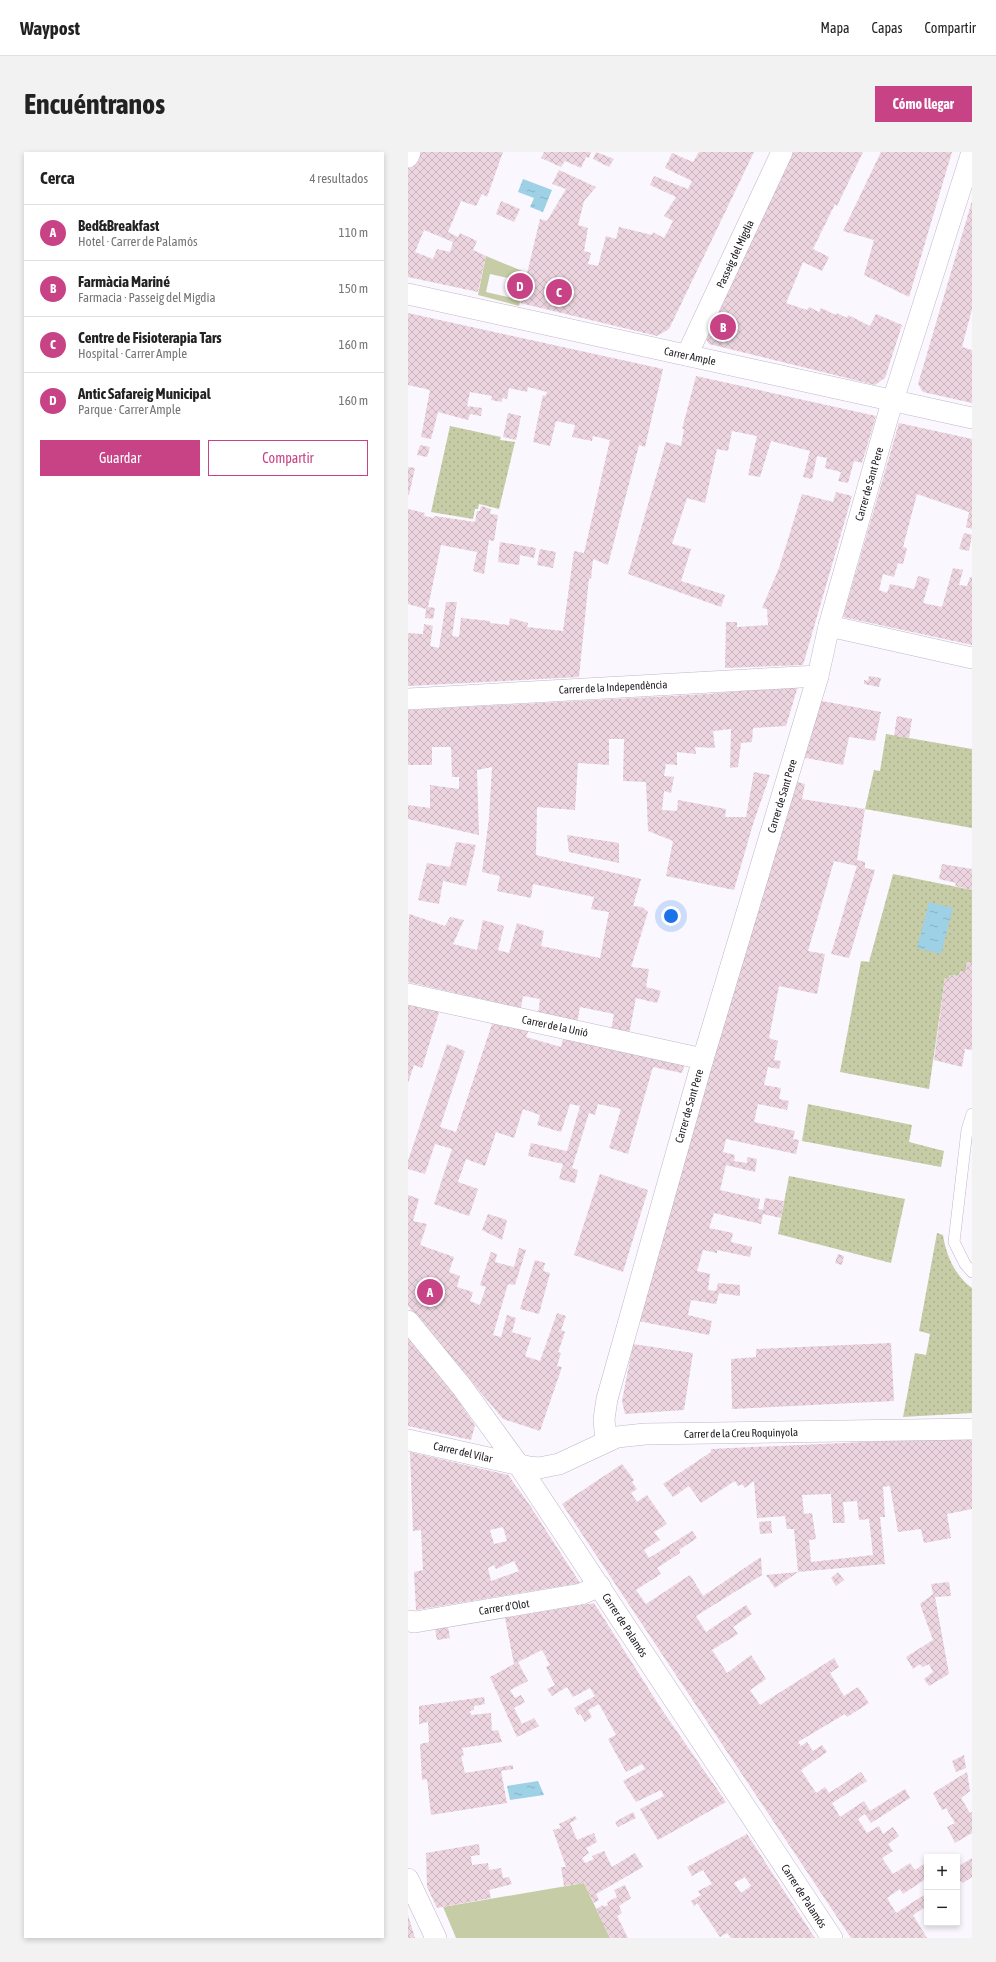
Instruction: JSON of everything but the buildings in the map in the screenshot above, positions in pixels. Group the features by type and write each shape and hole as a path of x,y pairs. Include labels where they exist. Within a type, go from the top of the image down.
{"street":[{"path":"408,157 410,152"},
{"name":"Passeig del Migdia","path":"687,355 782,152"},
{"name":"Carrer de Sant Pere","path":"606,1442 604,1419 607,1399 703,1059 818,676 829,626 893,401 972,152"},
{"name":"Carrer Ample","path":"408,294 972,418"},
{"path":"829,626 972,658"},
{"name":"Carrer de la Independència","path":"408,700 818,676"},
{"name":"Carrer de la Unió","path":"408,994 703,1059"},
{"name":"Carrer de Palamós","path":"408,1321 462,1387 518,1464 832,1938"},
{"name":"Carrer de la Creu Roquinyola","path":"518,1464 539,1468 559,1464 617,1437 645,1434 972,1429"},
{"name":"Carrer del Vilar","path":"408,1440 518,1464"},
{"name":"Carrer d'Olot","path":"408,1621 415,1622 581,1594 600,1586"},
{"path":"408,1879 436,1938"}],"lane":[{"path":"972,1114 968,1130 954,1242 964,1264 972,1272"}],"green space":[{"path":"486,256 527,273 519,306 478,295","holes":["490,274 517,280 512,298 486,292"]},
{"path":"450,426 501,437 500,440 515,442 499,509 479,504 478,509 475,509 473,519 431,512"},
{"path":"886,734 972,749 972,828 865,809 874,770 880,771"},
{"path":"893,874 972,890 972,963 967,962 966,971 961,971 958,976 950,975 949,978 945,978 929,1089 840,1072 861,961 869,962"},
{"path":"808,1104 912,1125 909,1142 944,1151 941,1167 802,1141"},
{"path":"789,1176 905,1199 891,1263 778,1234"},
{"path":"937,1233 943,1235 946,1250 956,1271 972,1288 972,1413 903,1417 915,1353 926,1355 930,1334 919,1331"},
{"path":"584,1883 610,1938 456,1938 443,1907"}],"water":[{"path":"523,179 552,190 543,212 530,207 534,198 518,192"},
{"path":"929,902 953,908 941,954 917,948"},
{"path":"538,1781 544,1795 510,1800 507,1786"}],"place":[{"name":"Antic Safareig Municipal","path":"520,286"},
{"name":"Centre de Fisioterapia Tars","path":"559,292"},
{"name":"Farmàcia Mariné","path":"723,327"},
{"name":"Bed&Breakfast","path":"430,1292"}]}
